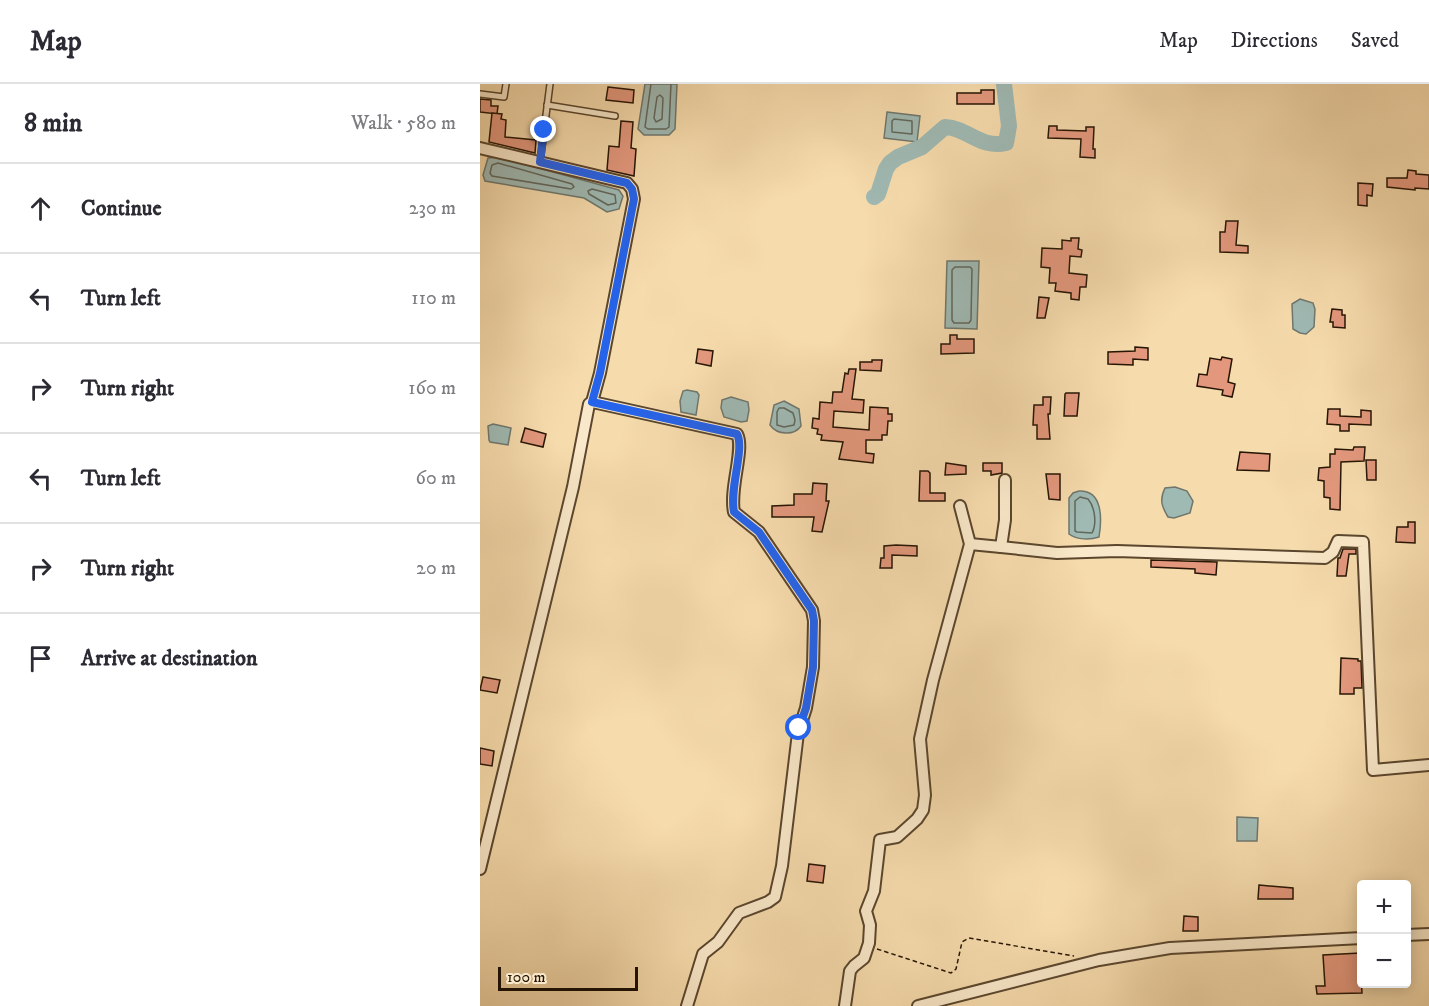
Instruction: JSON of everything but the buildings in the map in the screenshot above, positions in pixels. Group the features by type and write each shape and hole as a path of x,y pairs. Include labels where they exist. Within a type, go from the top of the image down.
{"street":[{"path":"480,148 627,183 632,189 634,199 600,373 592,402 587,408 573,487 480,869"},
{"path":"592,402 737,434 740,445 732,493 734,512 759,532 768,544 812,610 814,621 813,667 806,708 798,733 782,866 775,897 739,913 718,942 704,954 687,1006"},
{"path":"1001,547 1005,520 1005,480"},
{"path":"845,1006 850,971 864,958 868,946 870,925 866,911 874,891 880,840 897,837 917,819 923,810 925,795 920,739 933,681 970,544 960,506"},
{"path":"970,544 1057,553 1116,551 1326,558 1333,552 1338,541 1364,542 1373,770 1429,765"},
{"path":"1411,935 1429,934"},
{"path":"918,1006 1099,960 1170,948 1357,938"}],"lane":[{"path":"480,94 504,97 506,84"},
{"path":"540,162 550,84"},
{"path":"548,105 615,116"}],"path":[{"path":"868,946 951,972 956,969 962,942 969,938 1076,956"}],"water":[{"path":"645,84 677,84 675,129 669,135 644,135 638,129"},
{"path":"887,112 920,116 917,142 884,138"},
{"path":"498,157 619,190 623,196 619,209 607,212 584,198 485,181 483,175 488,158"},
{"path":"947,261 979,261 977,329 945,328"},
{"path":"1300,299 1313,303 1315,309 1314,327 1306,334 1293,329 1292,304"},
{"path":"683,391 697,392 699,395 696,415 681,412 680,401"},
{"path":"731,397 748,402 747,421 741,422 724,417 721,408 722,400"},
{"path":"784,401 799,409 801,426 790,433 777,431 770,425 774,405"},
{"path":"493,424 511,428 508,445 490,442 488,426"},
{"path":"1175,487 1187,491 1193,501 1190,513 1174,518 1168,517 1162,500 1165,488"},
{"path":"1079,491 1093,495 1097,500 1101,522 1099,537 1084,539 1069,534 1069,498 1073,493"},
{"path":"1237,817 1258,818 1257,841 1237,841"}],"waterway":[{"path":"874,197 878,194 890,163 922,147 945,127 961,131 981,141 1006,143 1009,126 1004,84"}],"route":[{"path":"544,130 540,162 627,183 632,189 634,199 600,373 592,402 737,434 740,445 732,493 734,512 759,532 812,610 814,621 813,667 806,708 799,728"}]}
